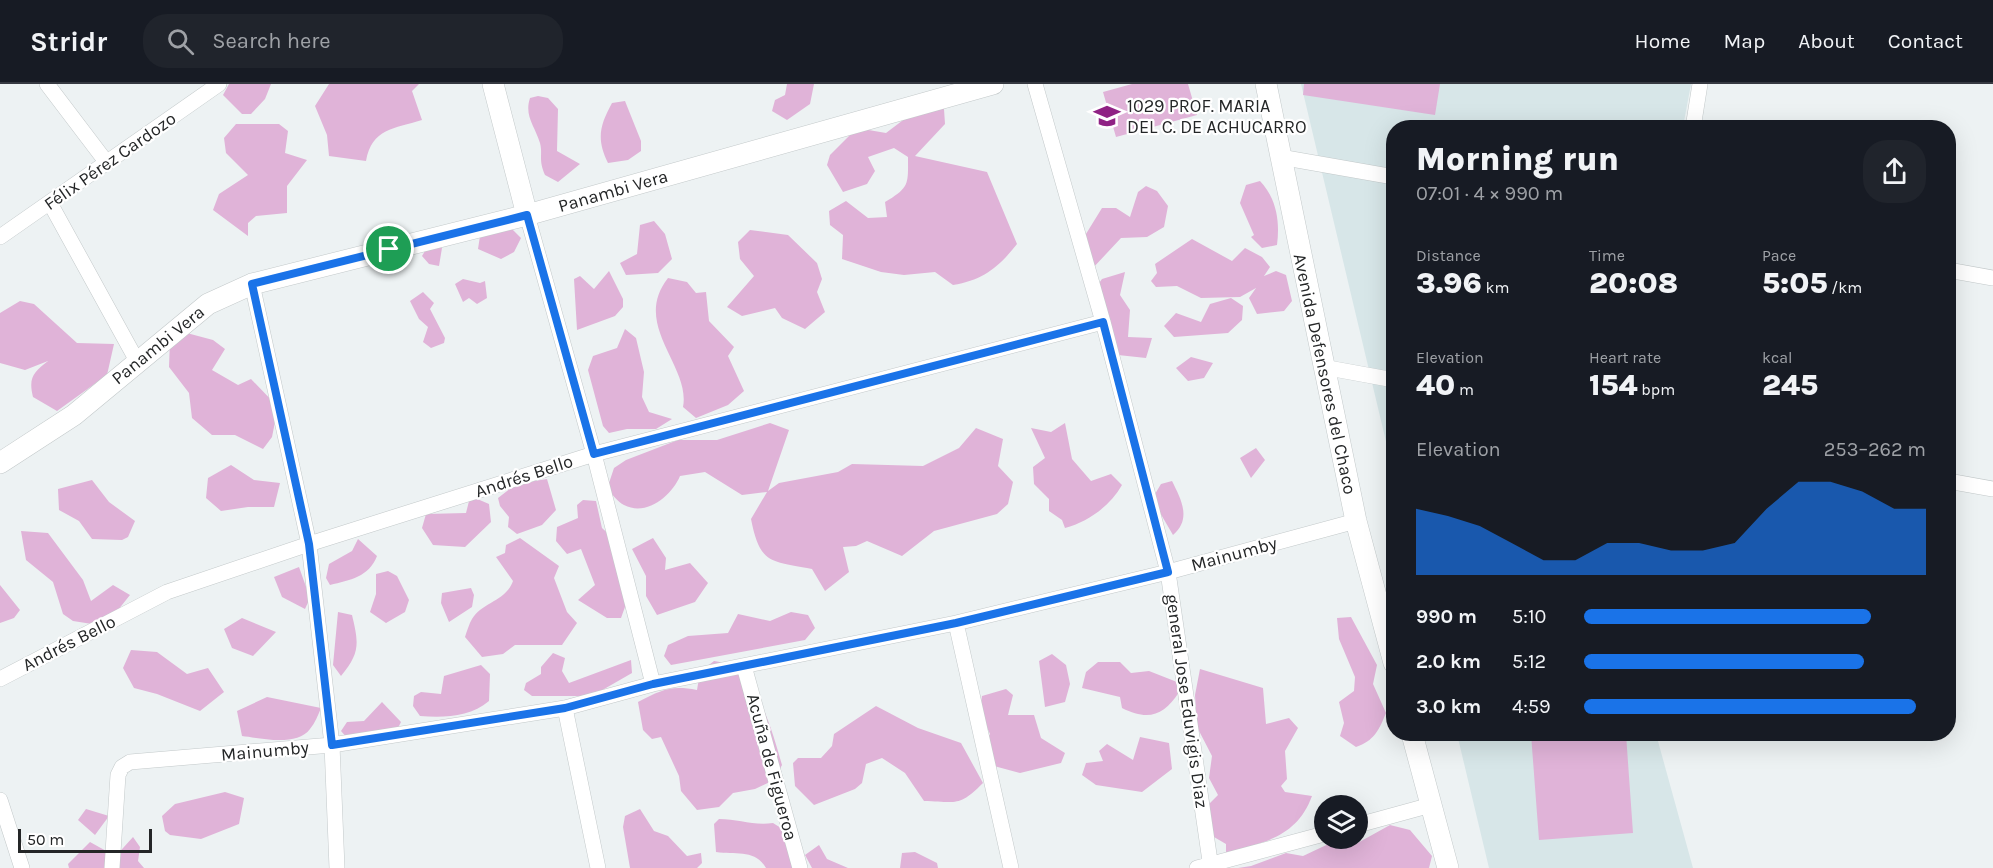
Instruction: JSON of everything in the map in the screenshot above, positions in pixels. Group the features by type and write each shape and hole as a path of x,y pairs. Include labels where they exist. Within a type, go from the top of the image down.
{"street":[{"path":"47,84 107,163"},
{"name":"Félix Pérez Cardozo","path":"0,237 219,84"},
{"path":"493,84 594,454 653,684"},
{"name":"Panambi Vera","path":"0,463 74,414 208,304 252,284 527,215 993,84"},
{"name":"general Jose Eduvigis Diaz","path":"1035,84 1103,322 1168,572 1206,867"},
{"name":"Avenida Defensores del Chaco","path":"1266,84 1356,521 1386,633"},
{"path":"1694,120 1700,84"},
{"path":"1280,157 1386,176"},
{"path":"50,202 137,361"},
{"path":"1956,271 1993,278"},
{"path":"252,284 309,544 332,745 337,868"},
{"name":"Andrés Bello","path":"0,679 167,592 309,544 594,454 1103,322"},
{"path":"1323,367 1386,379"},
{"path":"1956,482 1993,489"},
{"name":"Mainumby","path":"112,868 118,776 122,767 130,762 332,745 565,708 653,684 956,623 1168,572 1356,521"},
{"path":"956,623 1011,868"},
{"name":"Acuña de Figueroa","path":"744,666 800,868"},
{"path":"565,708 598,868"},
{"path":"1414,741 1448,868"},
{"path":"0,800 22,868"},
{"path":"1368,822 1431,805"},
{"path":"1206,867 1314,837"}],"shaded area":[{"path":"229,84 271,84 265,99 251,114 242,114 223,95"},
{"path":"329,84 419,84 412,91 422,120 394,128 379,136 373,142 366,161 329,156 327,135 315,106"},
{"path":"787,84 814,84 810,104 787,120 772,111 775,100 785,95"},
{"path":"1132,84 1188,84 1197,115 1116,137 1103,92"},
{"path":"1301,84 1691,84 1684,120 1386,120 1386,442"},
{"path":"1304,84 1440,84 1435,115 1303,95"},
{"path":"538,96 548,98 558,109 557,151 580,164 558,182 545,175 540,143 529,116 530,98"},
{"path":"625,101 641,141 641,151 628,160 608,163 602,147 602,125 612,103"},
{"path":"919,108 944,109 945,124 915,156 987,172 1017,244 989,272 964,283 953,285 935,272 904,275 881,272 842,259 843,235 830,225 829,211 846,201 868,218 887,217 885,202 906,184 908,157 894,148 868,157 875,171 867,184 843,192 827,165 830,155 857,128 886,133"},
{"path":"236,124 279,124 288,131 285,153 307,160 287,186 287,213 256,216 248,223 248,236 213,210 219,194 248,175 226,153 224,138"},
{"path":"1260,181 1274,203 1278,228 1277,245 1262,248 1251,237 1254,235 1240,203 1246,185"},
{"path":"1146,186 1157,191 1168,206 1164,227 1147,237 1121,238 1092,269 1081,242 1102,208 1116,208 1130,217 1138,192"},
{"path":"654,221 665,234 672,259 658,273 626,275 620,263 637,254 640,225"},
{"path":"511,228 521,238 514,252 501,259 478,249 480,236"},
{"path":"750,230 788,235 817,263 822,279 817,292 825,312 805,329 782,318 775,308 742,316 727,307 754,276 740,259 738,242"},
{"path":"1192,239 1232,261 1245,248 1262,257 1270,267 1264,276 1276,271 1286,275 1292,301 1284,311 1257,314 1249,298 1256,288 1240,297 1201,298 1177,286 1156,287 1151,281 1157,273 1155,264"},
{"path":"439,243 442,248 439,266 429,264 422,256 428,246"},
{"path":"609,271 623,299 623,307 615,316 577,330 574,279 580,276 594,289"},
{"path":"1125,272 1120,295 1130,310 1128,337 1152,338 1146,358 1118,355 1097,286 1102,279"},
{"path":"668,278 687,282 696,293 706,292 709,321 734,347 728,356 744,391 728,405 696,418 683,407 683,392 679,376 659,329 656,312 658,295"},
{"path":"463,279 480,283 485,281 487,298 477,304 469,298 463,302 455,284"},
{"path":"423,292 434,303 430,309 445,338 444,343 431,348 423,342 428,327 419,319 410,301"},
{"path":"1231,298 1243,306 1242,320 1228,333 1174,337 1164,326 1176,313 1201,322 1210,304"},
{"path":"20,301 34,304 77,343 114,344 107,375 57,411 33,397 31,384 33,376 48,361 25,370 0,363 0,313"},
{"path":"625,329 636,338 644,372 642,397 649,412 672,419 656,429 627,429 609,433 603,426 588,370 593,356 617,348"},
{"path":"183,332 213,340 225,349 212,370 238,385 251,379 278,407 272,437 263,449 235,435 212,435 192,418 189,393 169,367 170,340"},
{"path":"1191,357 1213,363 1204,378 1188,381 1176,368"},
{"path":"770,423 789,430 768,491 779,483 838,472 852,464 923,466 959,448 976,428 1003,439 998,466 1013,482 1008,504 997,514 934,531 902,556 867,541 856,546 843,547 849,572 825,591 812,569 777,562 763,553 751,519 767,492 742,495 705,472 680,476 665,497 650,506 641,508 624,505 607,489 614,468 626,460 678,440 717,440"},
{"path":"1065,423 1072,459 1091,481 1111,474 1122,485 1098,512 1082,522 1065,528 1062,520 1049,511 1049,499 1034,484 1033,467 1045,458 1031,428 1051,432"},
{"path":"1256,448 1265,460 1251,478 1240,458"},
{"path":"231,465 254,480 280,483 274,507 248,507 221,511 206,498 208,478"},
{"path":"547,479 556,510 542,525 517,534 508,527 509,517 500,506 498,498 516,484"},
{"path":"92,480 109,502 135,521 128,537 122,540 92,539 79,521 59,510 58,489"},
{"path":"1172,481 1183,509 1182,522 1173,535 1152,499 1161,484"},
{"path":"475,498 489,504 491,522 465,547 433,545 422,528 426,514 466,513 469,501"},
{"path":"583,500 596,501 602,528 626,550 630,593 621,618 607,618 578,600 595,585 581,549 567,554 556,541 557,527 578,518 577,505"},
{"path":"21,531 48,533 83,580 91,601 113,585 130,595 114,615 92,624 73,621 63,614 53,582 26,560"},
{"path":"520,538 559,566 554,578 567,612 577,623 562,645 515,645 503,654 482,657 465,637 476,613 510,588 513,581 496,557 505,553 506,545"},
{"path":"653,538 666,558 665,570 690,563 708,583 695,602 657,615 646,596 646,576 632,549"},
{"path":"358,539 377,556 374,563 358,577 330,585 326,578 329,564 352,551"},
{"path":"299,567 310,598 305,609 282,597 274,577"},
{"path":"388,571 397,576 409,600 405,612 386,623 370,612 376,594 376,574"},
{"path":"0,585 20,610 14,618 0,623"},
{"path":"471,588 474,595 472,607 449,622 441,603 442,593"},
{"path":"338,612 352,615 357,641 352,661 341,676 333,665"},
{"path":"791,612 808,615 815,628 805,640 671,665 664,656 668,645 688,636 728,633 738,614 770,621"},
{"path":"1351,617 1377,665 1373,684 1386,713 1375,734 1367,742 1356,747 1340,736 1344,723 1339,702 1354,691 1355,677 1339,639 1337,618"},
{"path":"242,618 276,632 253,656 232,648 224,629"},
{"path":"131,650 157,652 187,674 208,668 224,692 200,711 157,694 134,688 123,668"},
{"path":"553,653 565,658 562,671 569,683 631,660 632,673 592,696 532,696 524,690 526,683 541,674 541,667"},
{"path":"1052,654 1066,665 1070,684 1065,702 1045,707 1039,661"},
{"path":"714,661 729,665 741,674 751,687 767,718 782,765 774,780 755,789 733,793 719,807 697,810 681,791 679,776 661,737 652,739 643,730 638,702 666,690 680,688 697,690 700,672"},
{"path":"1098,662 1120,662 1131,673 1149,671 1177,682 1179,692 1167,706 1155,714 1131,712 1122,708 1120,697 1082,688 1086,672"},
{"path":"481,665 490,674 489,701 474,710 456,715 420,716 413,706 414,696 421,692 441,694 444,676"},
{"path":"1200,669 1263,688 1266,724 1289,718 1298,728 1285,751 1287,779 1281,786 1285,792 1312,796 1298,821 1278,836 1226,853 1226,844 1214,837 1209,804 1218,795 1209,778 1212,756 1197,727 1195,695"},
{"path":"1006,689 1013,695 1008,715 1034,715 1041,738 1065,753 1061,763 1020,773 983,763 983,747 990,734 980,712 982,696"},
{"path":"267,697 321,708 310,729 304,735 296,738 278,740 242,736 237,711"},
{"path":"382,702 401,722 397,730 348,739 341,731 347,722 364,721"},
{"path":"876,706 918,728 961,743 983,783 962,800 924,801 905,773 882,758 866,764 862,783 855,789 814,805 795,786 793,763 798,758 821,758 832,746 834,734"},
{"path":"1140,737 1169,743 1172,769 1142,792 1096,785 1082,775 1086,763 1103,761 1099,751 1107,744 1133,760"},
{"path":"1459,741 1658,741 1693,868 1489,868"},
{"path":"1532,741 1626,741 1633,833 1539,840"},
{"path":"225,792 244,798 239,824 201,839 170,835 165,831 162,816 175,804"},
{"path":"86,809 109,816 95,835 78,820"},
{"path":"640,809 654,831 668,836 687,856 701,853 702,863 697,868 630,868 623,827 625,816"},
{"path":"719,819 759,824 773,823 789,833 798,868 766,868 762,862 751,855 716,852 714,824"},
{"path":"1390,825 1410,830 1432,856 1429,868 1238,868 1251,866 1286,853 1303,856 1318,849 1368,849 1368,837"},
{"path":"133,837 140,847 138,861 144,868 116,868 114,858"},
{"path":"90,842 108,852 109,868 69,868 68,864"},
{"path":"819,845 827,859 848,868 812,868 805,855"},
{"path":"915,852 937,863 938,868 900,868 902,853"}],"place":[{"name":"1029 PROF. MARIA DEL C. DE ACHUCARRO","path":"1107,116"}],"route":[{"path":"527,215 594,454 1103,322 1168,572 956,623 653,684 565,708 332,745 309,544 252,284 389,249 527,215"}]}
